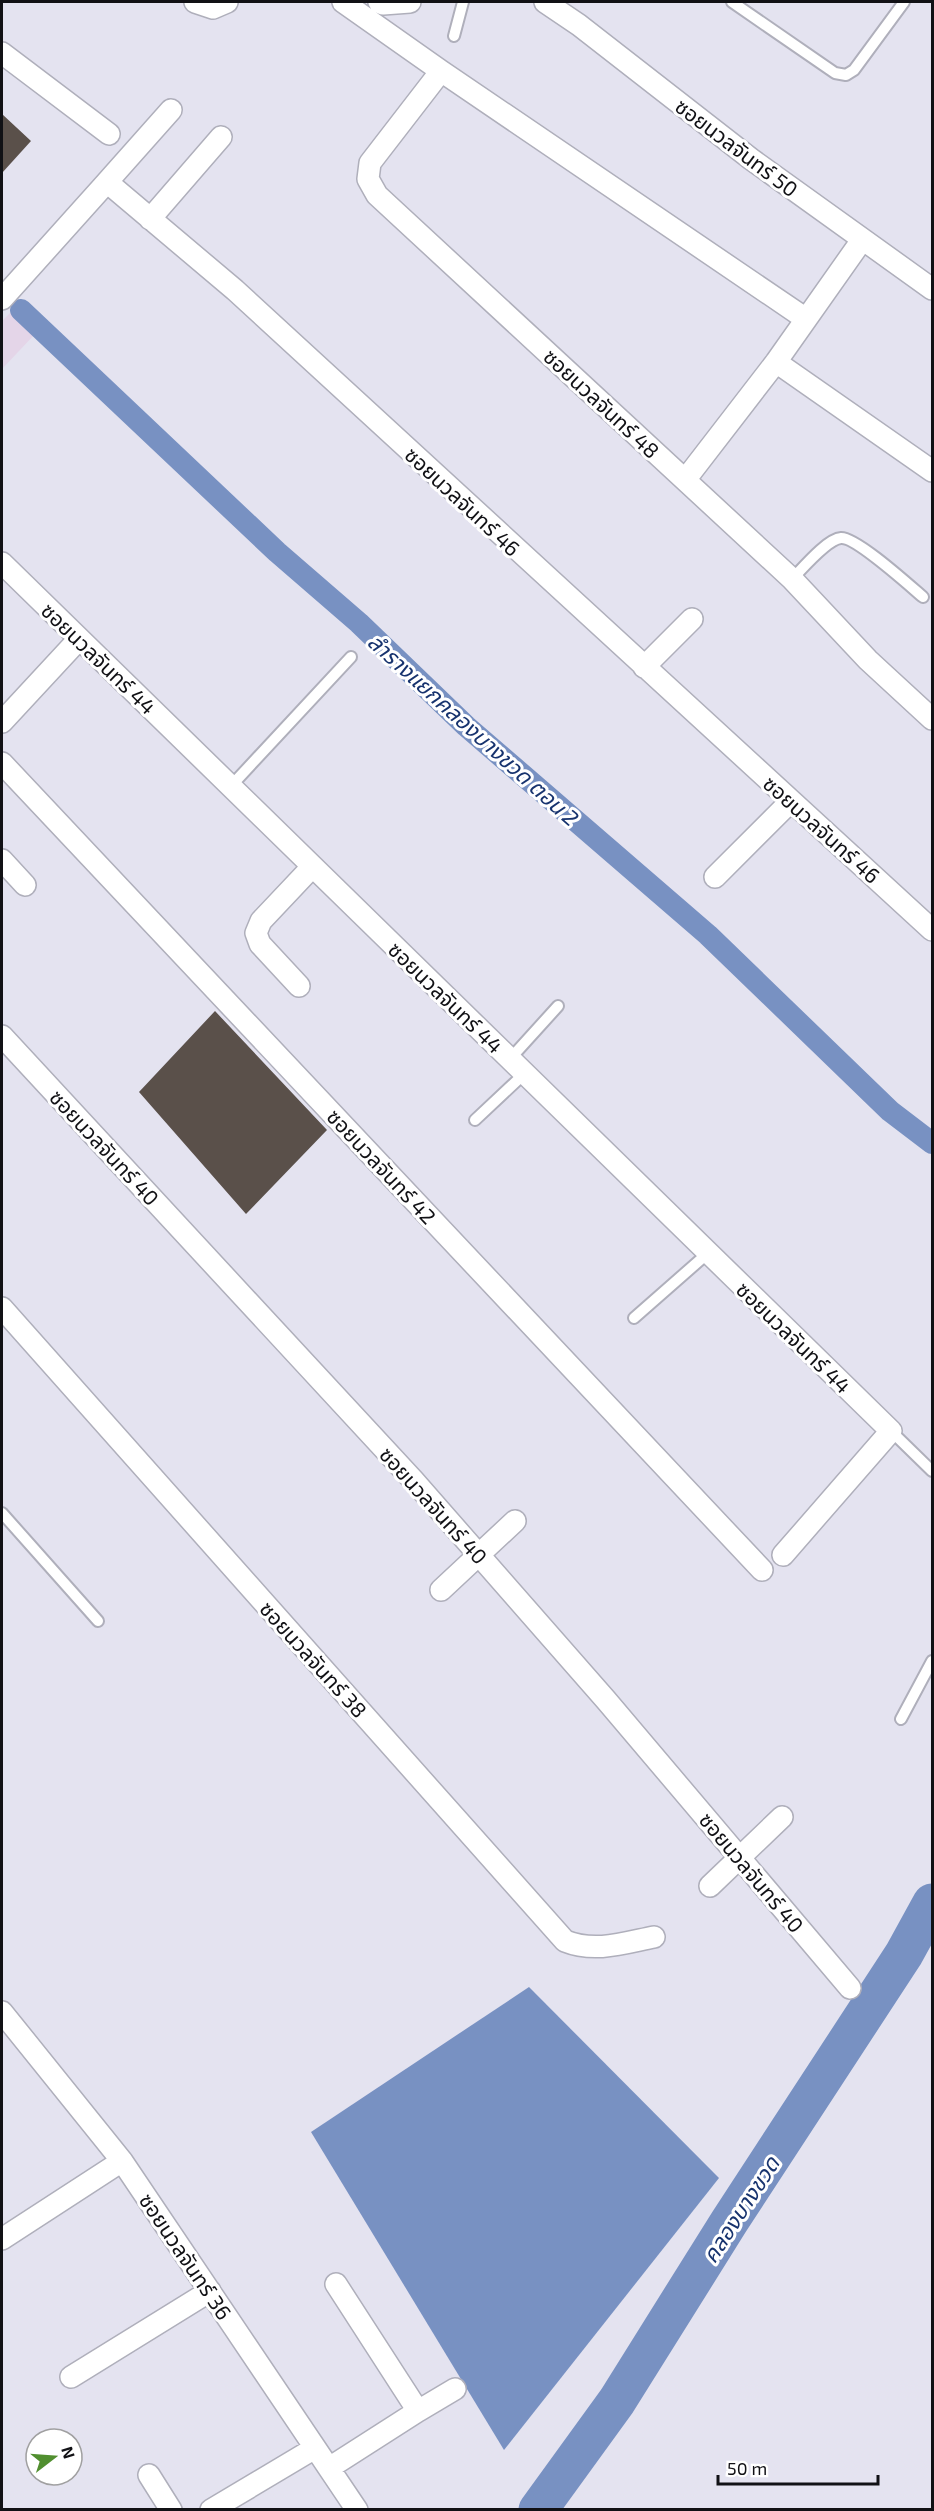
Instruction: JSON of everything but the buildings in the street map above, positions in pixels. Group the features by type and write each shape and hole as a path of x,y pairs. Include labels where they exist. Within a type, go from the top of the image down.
{"street":[{"path":"195,2 213,8 226,2"},
{"path":"343,2 806,319"},
{"path":"379,2 383,4 410,2"},
{"name":"ซอยนวลจันทร์ 50","path":"544,2 579,25 751,159 933,289"},
{"path":"2,53 109,134"},
{"name":"ซอยนวลจันทร์ 48","path":"441,71 370,164 368,179 377,195 792,579 868,660 933,719"},
{"path":"2,299 171,110"},
{"path":"150,219 220,137"},
{"name":"ซอยนวลจันทร์ 46","path":"107,182 235,290 933,930"},
{"path":"685,480 776,362 862,240"},
{"path":"776,362 933,471"},
{"name":"ซอยนวลจันทร์ 44","path":"2,563 891,1431"},
{"path":"644,667 692,619"},
{"path":"2,722 79,639"},
{"name":"ซอยนวลจันทร์ 42","path":"2,763 762,1570"},
{"path":"715,877 791,801"},
{"path":"2,860 25,885"},
{"path":"299,986 260,944 256,933 261,921 312,867"},
{"name":"ซอยนวลจันทร์ 40","path":"2,1036 414,1481 850,1988"},
{"name":"ซอยนวลจันทร์ 38","path":"2,1308 565,1941 578,1946 603,1948 654,1937"},
{"path":"783,1555 891,1431"},
{"path":"441,1590 516,1521"},
{"path":"710,1886 782,1818"},
{"name":"ซอยนวลจันทร์ 36","path":"2,2012 122,2161 357,2510"},
{"path":"2,2239 122,2161"},
{"path":"336,2284 418,2411"},
{"path":"71,2377 210,2291"},
{"path":"329,2468 455,2389"},
{"path":"211,2510 315,2448"},
{"path":"150,2475 171,2510"}],"lane":[{"path":"454,36 463,2"},
{"path":"732,2 835,73 846,75 854,70 904,2"},
{"path":"792,579 830,542 842,538 856,543 923,597"},
{"path":"231,786 351,657"},
{"path":"475,1120 517,1066 558,1006"},
{"path":"634,1318 708,1252"},
{"path":"891,1431 933,1471"},
{"path":"2,1513 98,1622"},
{"path":"900,1719 933,1661"}],"shaded area":[{"path":"12,311 35,334 2,369 2,321"}],"water":[{"path":"529,1987 719,2178 504,2450 311,2132"}],"waterway":[{"name":"ลำรางแยกคลองบางขวด ตอน 2","path":"21,310 277,552 359,623 466,726 708,935 890,1111 932,1143"},
{"name":"คลองบางขวด","path":"538,2510 617,2401 729,2222 904,1954 932,1903"}]}
